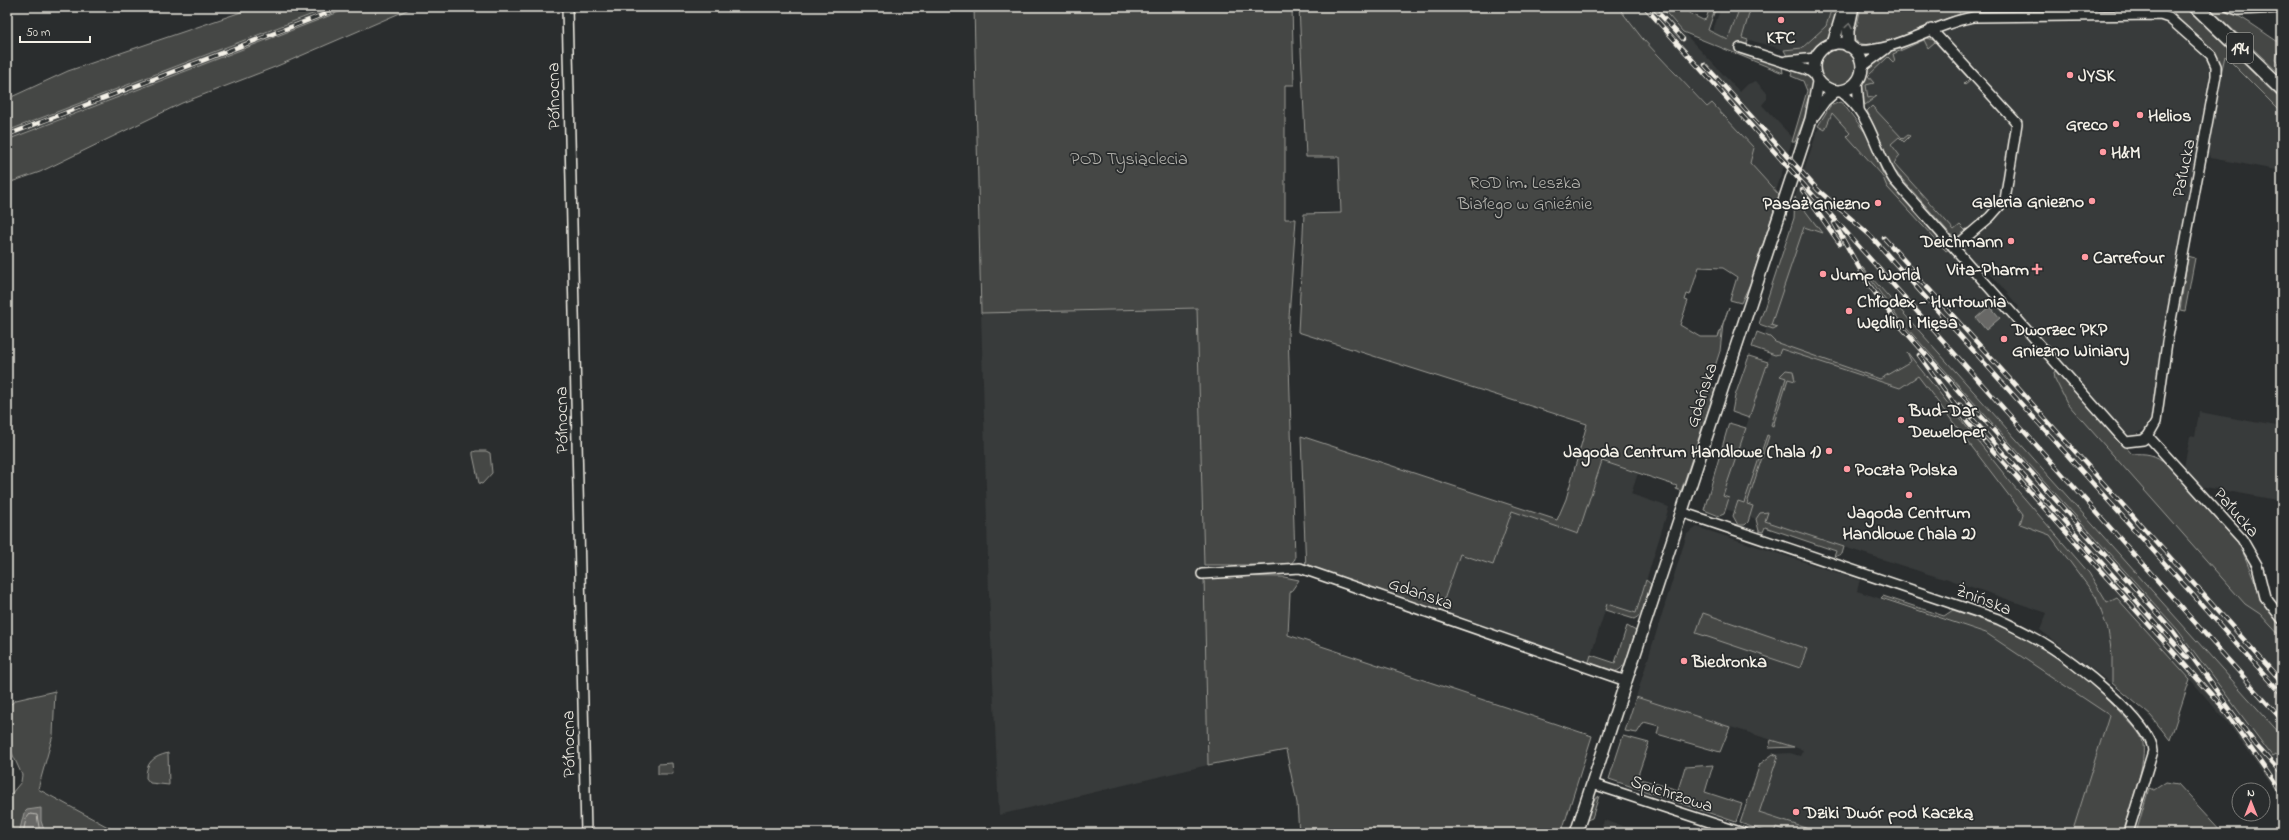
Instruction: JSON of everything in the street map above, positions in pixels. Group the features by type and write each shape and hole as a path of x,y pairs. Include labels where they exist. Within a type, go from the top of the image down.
{"main road":[{"name":"194","path":"2197,7 2282,89"}],"street":[{"name":"Północna","path":"567,7 586,833"},
{"path":"1832,44 1844,7"},
{"path":"1852,7 1848,31 1851,48 1860,58 1862,67 1857,82 1859,108"},
{"path":"2229,7 2238,10 2282,8"},
{"name":"Pałucka","path":"1862,67 1873,57 1896,44 1959,19 1974,17 2160,15 2169,18 2211,56 2216,66 2216,76 2167,342 2156,422 2148,436 2242,539 2257,565 2266,597 2282,619"},
{"path":"1931,29 2017,123 2005,200 1990,216 1954,247"},
{"path":"1816,78 1816,58 1822,49 1832,44 1851,48"},
{"name":"Pałucka","path":"1851,48 1870,50 1896,44"},
{"path":"1740,48 1808,70 1828,90 1838,92 1859,108 1869,126 1884,164 1894,180 2126,442 2136,442 2148,436"},
{"path":"1783,61 1816,58"},
{"name":"Gdańska","path":"1576,833 1811,119 1816,78"},
{"path":"1838,92 1850,88 1857,82"},
{"name":"Gdańska","path":"1811,119 1824,101 1838,92"},
{"name":"Żnińska","path":"1681,512 1998,619 2047,645 2084,671 2132,716 2153,743 2153,751 2128,833"},
{"name":"Gdańska","path":"1202,574 1300,568 1626,681"},
{"name":"Spichrzowa","path":"1593,784 1742,833"}],"shaded area":[{"path":"331,7 352,7 7,140 7,131"},
{"path":"1618,7 1663,7 1683,32 1740,92 1748,84 1756,81 1767,93 1767,99 1762,105 1793,138 1776,191 1750,163 1754,148 1713,103 1708,107 1642,38"},
{"path":"1721,7 1740,7 1728,41 1712,33"},
{"path":"1751,7 1814,7 1830,12 1826,26 1802,48 1784,50 1742,38"},
{"path":"1861,7 2102,7 1860,12"},
{"path":"2080,19 2162,20 2172,25 2206,57 2211,66 2163,336 2154,415 2147,428 2132,436 2120,429 2026,321 2017,310 2019,307 1983,265 1977,265 1894,170 1861,95 1866,74 1889,52 1953,27 1983,21"},
{"path":"2282,34 2282,67 2276,60"},
{"path":"2224,56 2282,113 2282,171 2210,158 2208,152"},
{"path":"1840,102 1844,105 1864,130 1882,172 1890,184 2134,456 2282,638 2282,800 2271,784 2271,782 2269,782 2230,726 2190,679 2170,740 2137,703 2040,630 2047,613 1945,578 1944,579 1928,574 1719,507 1773,346 1762,342 1806,211 1795,197 1822,117 1830,106"},
{"path":"1197,308 1204,565 1202,574 1204,576 1208,765 999,815 989,595 981,313"},
{"path":"2199,412 2282,427 2282,501 2200,486 2184,467 2190,436 2195,437"},
{"path":"1602,461 1638,473 1631,494 1669,507 1636,613 1607,604 1588,665 1439,614 1460,554 1493,565 1512,511 1578,533"},
{"path":"1697,527 1860,580 1857,591 1986,633 2110,715 2072,833 1788,833 1742,818 1760,764 1773,754 1790,753 1800,756 1803,750 1636,697 1687,534"},
{"path":"1604,820 1643,833 1600,833"}],"green space":[{"path":"256,7 331,7 7,131 7,99 68,71"},
{"path":"352,7 414,7 275,67 182,103 40,172 11,182 7,191 7,140"},
{"name":"POD Tysiąclecia","path":"974,7 1292,7 1294,85 1285,85 1285,219 1296,219 1288,331 1295,559 1290,565 1204,565 1197,308 981,313"},
{"name":"ROD im. Leszka Białego w Gnieźnie","path":"1299,7 1618,7 1642,38 1707,107 1712,103 1754,148 1750,163 1779,195 1750,284 1741,303 1730,300 1737,277 1723,268 1699,267 1690,295 1687,294 1685,300 1688,301 1680,325 1700,337 1718,337 1729,307 1723,324 1720,351 1709,385 1715,390 1681,491 1676,489 1677,486 1602,461 1578,534 1512,511 1493,565 1460,554 1439,614 1306,571 1301,436 1557,520 1566,499 1587,424 1298,332 1304,214 1341,213 1339,157 1306,157"},
{"path":"1683,7 1689,13 1703,20 1706,19 1710,7 1716,7 1708,30 1728,40 1740,7 1751,7 1742,38 1748,40 1746,47 1782,66 1783,73 1683,32 1662,8"},
{"path":"1832,7 1840,7 1832,34 1828,39 1811,54 1800,57 1787,56 1784,50 1802,48 1826,26"},
{"path":"1861,7 1956,7 1960,14 1891,40 1865,44 1857,42 1853,34 1853,25 1857,26"},
{"path":"2185,7 2282,101 2282,113 2225,56 2221,74 2216,55 2174,14 2163,10 2105,10 2102,8"},
{"path":"2209,7 2218,8 2237,15 2280,43 2276,60 2282,67 2282,76"},
{"path":"1925,37 1936,41 1970,78 1970,81 1965,85 1964,84 1969,79 1935,42 1928,48 1924,40 1893,54 1895,61 1893,62 1888,57 1868,76 1874,83 1866,85 1868,98 1877,96 1865,105 1861,95 1861,89 1868,68 1889,52"},
{"path":"1838,48 1848,51 1854,57 1857,67 1854,77 1848,83 1838,86 1828,83 1822,77 1819,67 1822,57 1828,51"},
{"path":"1793,69 1806,73 1814,82 1805,107 1808,109 1795,142 1792,142 1807,91 1803,81 1791,76"},
{"path":"1840,102 1868,136 1882,172 1890,184 1949,249 1946,251 1887,187 1882,175 1847,136 1850,133 1832,113 1825,130 1818,126 1830,106"},
{"path":"1872,106 1903,139 1908,135 1910,136 1904,142 1899,137 1891,144 1900,156 1894,163 1954,230 1960,225 1965,230 1968,228 1970,230 1962,236 1953,237 1894,170 1867,111"},
{"path":"1795,197 1822,233 1804,227 1771,325 1777,327 1773,329 1759,324 1794,218"},
{"path":"2188,256 2195,258 2185,311 2180,310"},
{"path":"1862,267 2282,736 2282,762 2275,754 2272,756 2177,629 1898,318"},
{"path":"1757,332 1770,337 1775,342 1880,379 1911,361 1907,352 2012,484 2089,573 2107,603 2117,598 2190,679 2170,740 2151,716 2112,683 2112,655 2108,630 2096,597 2050,535 2020,524 2023,514 1918,376 1900,388 1781,349 1779,354 1775,355 1752,347"},
{"path":"1749,356 1768,362 1749,418 1732,412 1735,396"},
{"path":"1786,370 1793,371 1795,381 1788,379 1773,426 1771,425 1786,378 1780,376"},
{"path":"2057,370 2132,454 2150,455 2167,464 2240,545 2265,606 2282,626 2282,638 2260,614 2245,604 2067,403 2055,379 2054,372"},
{"path":"1729,423 1746,428 1723,496 1729,498 1724,514 1719,516 1704,510"},
{"path":"1767,435 1769,436 1747,504 1753,506 1748,522 1745,525 1738,525 1733,516 1738,501 1744,503"},
{"path":"486,451 490,453 492,473 482,484 479,483 473,455 473,452"},
{"path":"1768,512 1765,521 1844,547 1842,554 1834,557 1836,551 1765,527 1763,532 1759,531 1756,519 1760,513"},
{"path":"1204,576 1284,577 1299,580 1290,593 1288,635 1592,736 1562,831 1558,833 1299,833 1297,803 1286,750 1208,765"},
{"path":"1646,580 1651,584 1645,604 1638,617 1634,619 1605,610 1607,604 1636,613"},
{"path":"1883,596 1944,616 1953,610 2015,633 2036,644 2062,661 2109,701 2138,732 2142,739 2143,748 2143,760 2133,800 2122,833 2072,833 2109,715 1986,633 1881,598"},
{"path":"1703,613 1807,649 1800,668 1696,633"},
{"path":"1627,626 1636,631 1626,662 1622,667 1617,671 1609,672 1588,665 1591,655 1615,663"},
{"path":"55,691 53,735 38,789 119,833 7,833 7,799 21,782 22,775 7,742 7,707 16,700"},
{"path":"1636,697 1730,727 1720,752 1657,734 1659,726 1644,722 1637,733 1625,731"},
{"path":"1623,736 1649,743 1637,778 1678,790 1685,767 1713,765 1705,792 1742,804 1736,822 1609,779"},
{"path":"1771,740 1794,747 1769,748"},
{"path":"168,753 169,785 150,783 146,778 146,772 149,764 154,758"},
{"path":"1773,754 1778,756 1759,813 1821,833 1785,833 1783,830 1776,827 1774,833 1769,833 1740,823 1760,764"},
{"path":"672,763 673,774 658,774 658,764"},
{"path":"2166,782 2178,784 2223,833 2136,833 2149,788 2154,790"},
{"path":"1599,796 1592,818 1587,820 1594,800"}],"water":[{"path":"1990,306 2000,318 1986,330 1976,318"},
{"path":"41,808 41,821 45,833 19,833 24,813 27,810"}],"railway":[{"path":"7,135 343,7"},
{"path":"1645,7 2282,720"},
{"path":"1653,7 1683,39"},
{"path":"1705,65 1818,190 1871,236 2282,694"},
{"path":"1802,190 1840,244"},
{"path":"1834,223 1867,282 1895,320 2173,631 2256,745 2282,774"},
{"path":"1884,238 1912,269"},
{"path":"1906,268 1929,289 2282,682"},
{"path":"1919,355 1968,423 2228,713"},
{"path":"1960,405 2187,658"},
{"path":"2224,710 2282,793"}],"place":[{"name":"KFC","path":"1781,20"},
{"name":"JYSK","path":"2070,75"},
{"name":"Helios","path":"2140,115"},
{"name":"Greco","path":"2116,124"},
{"name":"H&M","path":"2103,152"},
{"name":"Galeria Gniezno","path":"2092,201"},
{"name":"Pasaż Gniezno","path":"1878,203"},
{"name":"Deichmann","path":"2011,241"},
{"name":"Carrefour","path":"2085,257"},
{"name":"Vita-Pharm","path":"2037,269"},
{"name":"Jump World","path":"1823,274"},
{"name":"Chłodex - Hurtownia Wędlin i Mięsa","path":"1849,311"},
{"name":"Dworzec PKP Gniezno Winiary","path":"2004,339"},
{"name":"Bud-Dar Deweloper","path":"1901,420"},
{"name":"Jagoda Centrum Handlowe (hala 1)","path":"1829,451"},
{"name":"Poczta Polska","path":"1847,469"},
{"name":"Jagoda Centrum Handlowe (hala 2)","path":"1909,495"},
{"name":"Biedronka","path":"1684,661"},
{"name":"Dziki Dwór pod Kaczką","path":"1796,812"}]}
